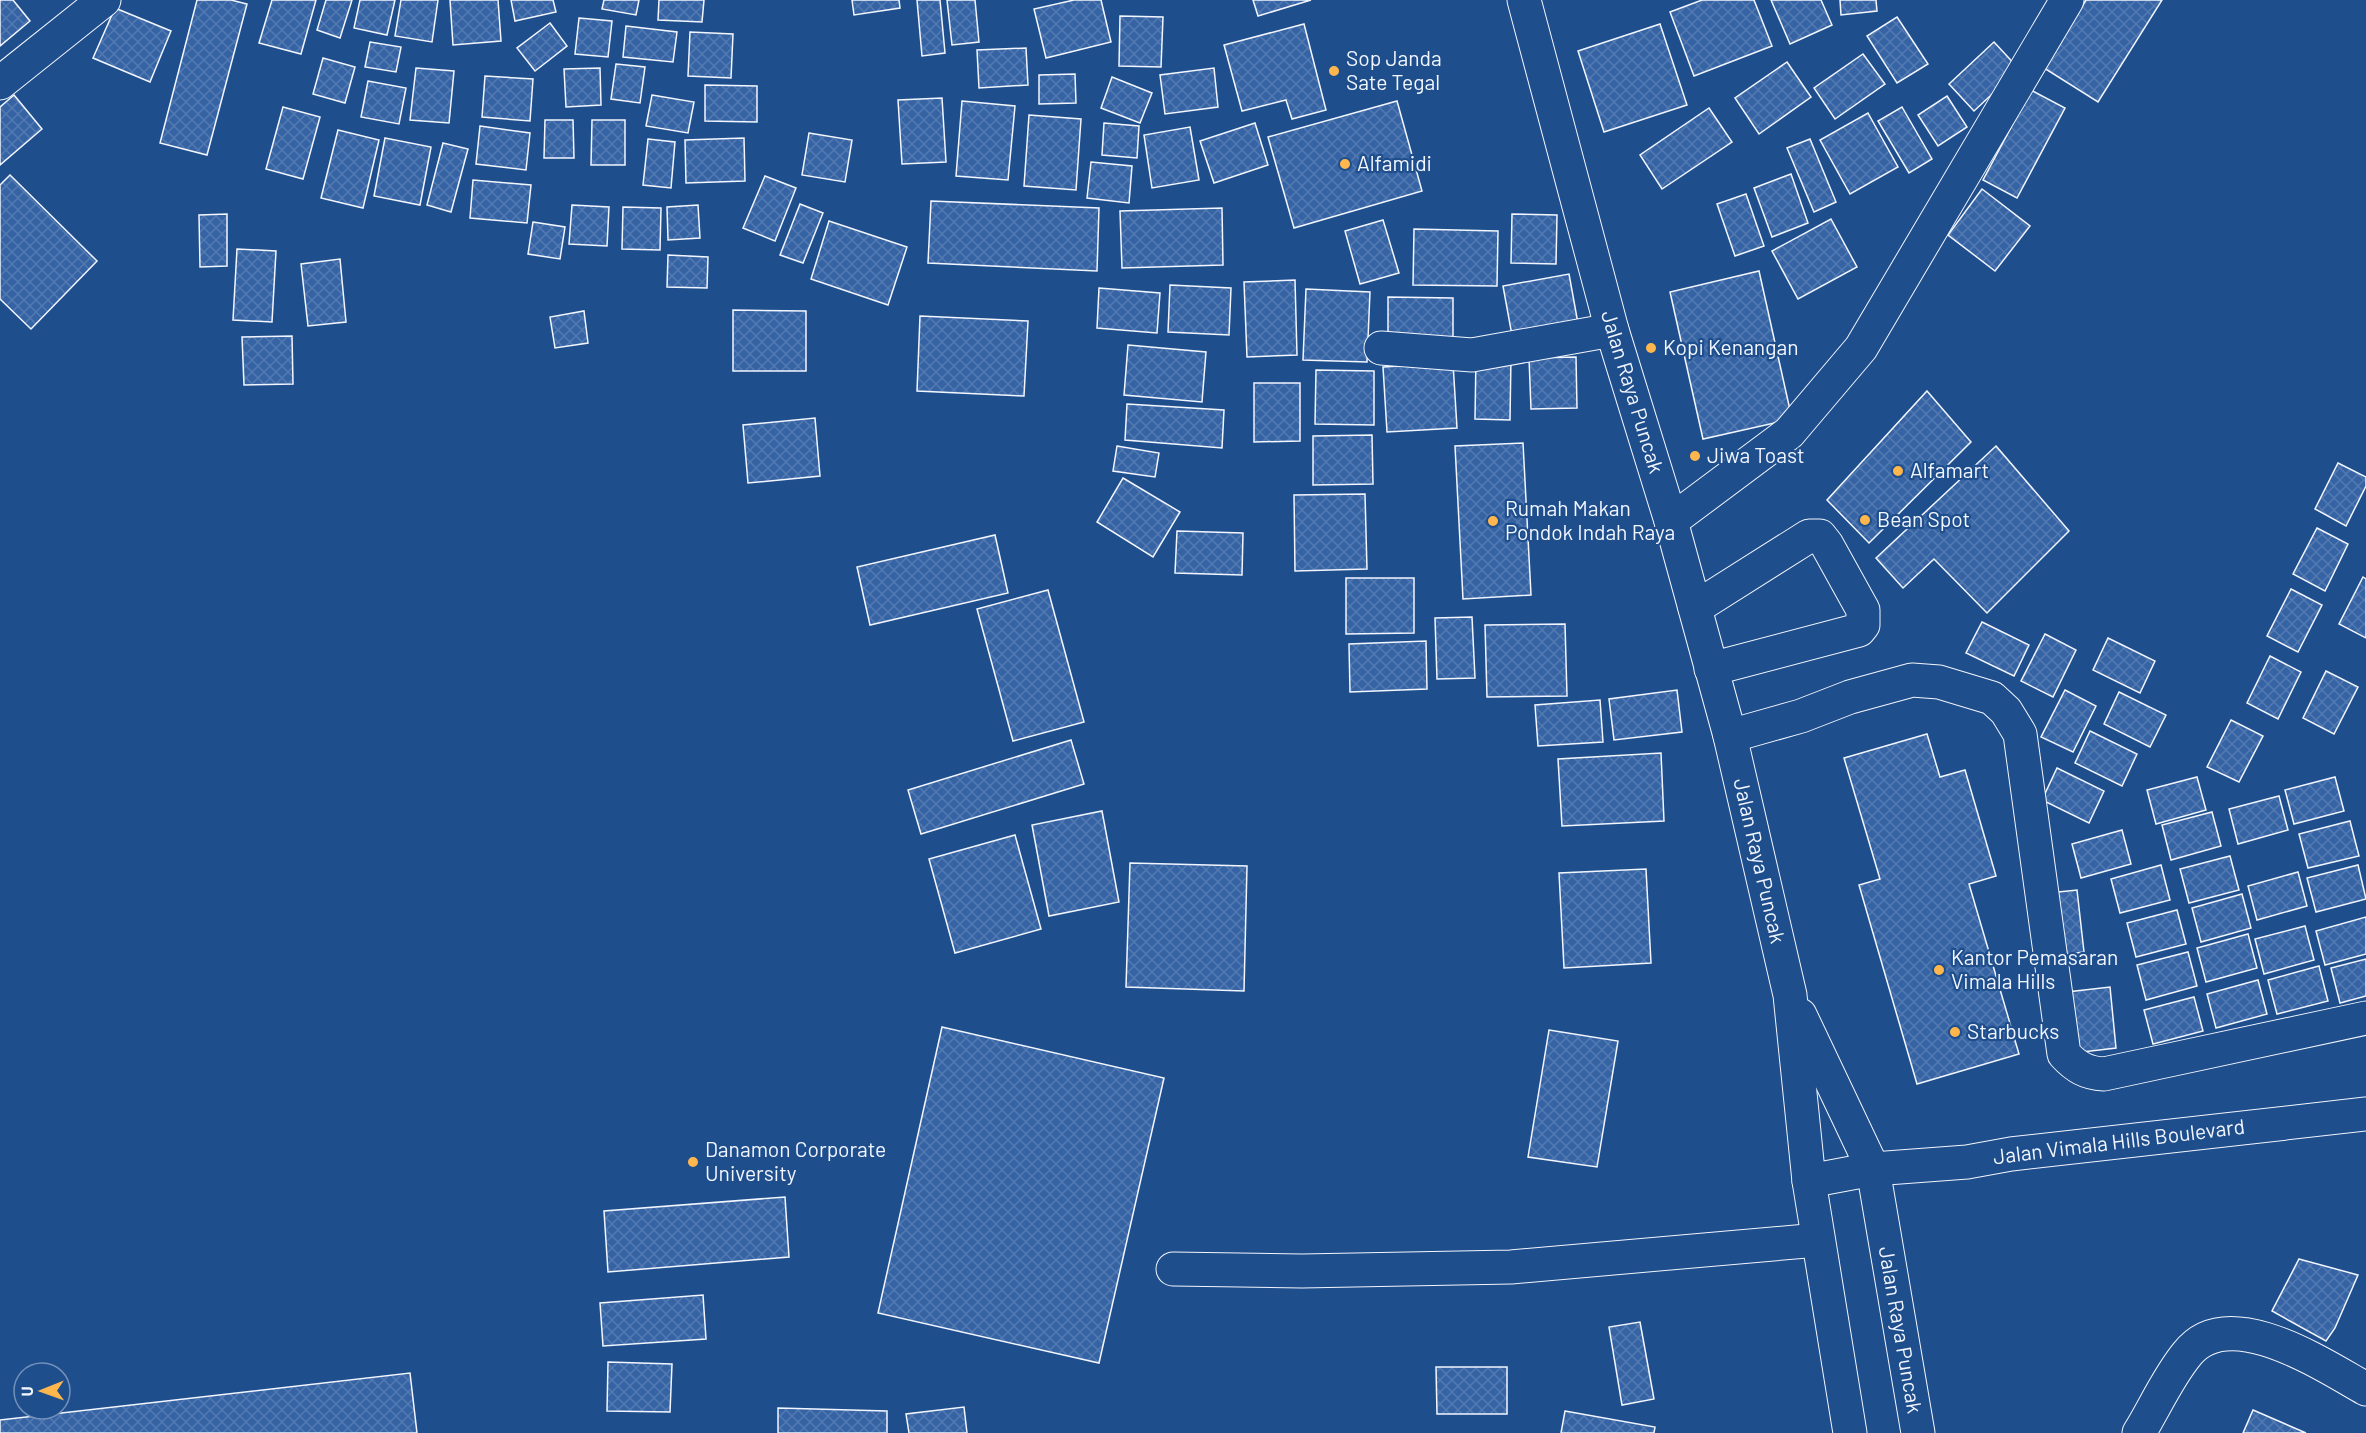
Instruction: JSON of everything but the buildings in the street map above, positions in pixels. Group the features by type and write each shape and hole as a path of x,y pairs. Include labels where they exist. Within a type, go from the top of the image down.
{"main road":[{"path":"0,83 104,0"},
{"name":"Jalan Raya Puncak","path":"1524,0 1612,330 1671,521 1730,736 1790,995 1809,1181 1850,1433"},
{"path":"1671,521 1789,433 1861,348 2067,0"},
{"path":"1381,348 1472,355 1612,330"},
{"path":"1695,608 1809,537 1820,536 1863,610 1863,625 1859,630 1712,669"},
{"path":"1730,736 1801,716 1872,690 1912,680 1939,682 1992,698 2006,711 2019,734 2064,1054 2074,1065 2090,1073 2104,1074 2366,1018"},
{"name":"Jalan Raya Puncak","path":"1790,995 1873,1169 1918,1433"},
{"name":"Jalan Vimala Hills Boulevard","path":"1809,1181 1873,1169 1967,1162 2011,1154 2312,1118 2366,1114"},
{"path":"1173,1269 1302,1271 1510,1267 1818,1240"},
{"path":"2139,1433 2188,1352 2213,1334 2229,1332 2272,1342 2305,1355 2366,1389"}],"place":[{"name":"Sop Janda Sate Tegal","path":"1334,71"},
{"name":"Alfamidi","path":"1345,164"},
{"name":"Kopi Kenangan","path":"1651,348"},
{"name":"Jiwa Toast","path":"1695,456"},
{"name":"Alfamart","path":"1898,471"},
{"name":"Bean Spot","path":"1865,520"},
{"name":"Rumah Makan Pondok Indah Raya","path":"1493,521"},
{"name":"Kantor Pemasaran Vimala Hills","path":"1939,970"},
{"name":"Starbucks","path":"1955,1032"},
{"name":"Danamon Corporate University","path":"693,1162"}]}
